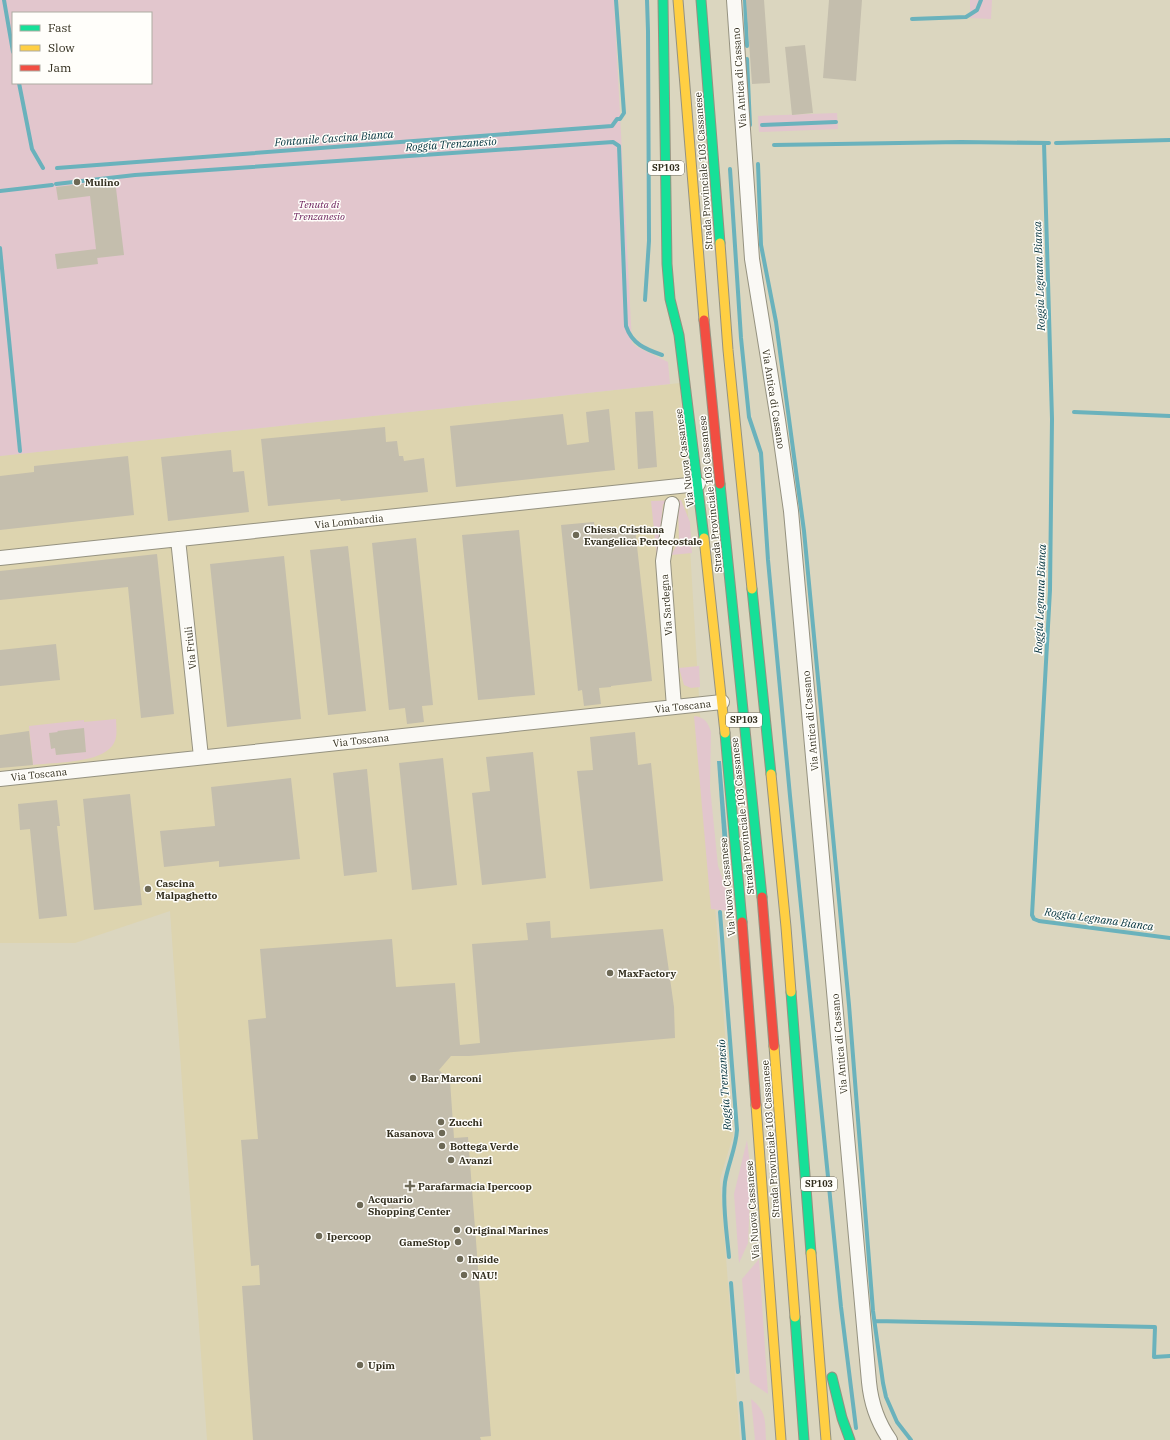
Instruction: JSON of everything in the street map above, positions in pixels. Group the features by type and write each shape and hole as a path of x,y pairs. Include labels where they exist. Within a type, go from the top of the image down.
{"main road":[{"name":"Via Nuova Cassanese","path":"663,0 667,264 670,299 679,335 698,484 722,702 751,1030 781,1440"},
{"name":"Strada Provinciale 103 Cassanese","path":"678,0 707,353 765,930 804,1440"},
{"name":"Strada Provinciale 103 Cassanese","path":"701,0 728,350 786,927 826,1440"},
{"name":"SP103","path":"786,927 807,1081"},
{"path":"831,1368 837,1402 850,1440"}],"street":[{"name":"Via Antica di Cassano","path":"734,0 752,259 791,511 869,1382 874,1408 879,1422 890,1440"},
{"name":"Via Lombardia","path":"0,558 698,484"},
{"name":"Via Sardegna","path":"672,504 663,561 674,707"},
{"name":"Via Friuli","path":"178,539 201,757"},
{"name":"Via Toscana","path":"0,778 722,702"}],"shaded area":[{"path":"680,383 700,714 733,1136 720,1179 740,1440 207,1440 170,911 75,943 0,943 0,456"}],"green space":[{"name":"Tenuta di Trenzanesio","path":"0,0 614,0 632,343 637,347 668,362 670,384 0,456"},
{"path":"970,0 992,0 991,19 970,18"},
{"path":"837,113 838,129 759,132 758,116"},
{"path":"681,500 690,522 692,553 671,555 679,542 678,504 663,504 657,559 651,501"},
{"path":"699,666 700,687 691,688 684,685 679,668"},
{"path":"694,716 706,721 711,732 710,787 718,866 727,891 728,911 711,909"},
{"path":"116,719 116,734 114,743 108,750 100,755 77,761 33,765 29,726 84,720 84,722"},
{"path":"747,1140 751,1174 748,1243 739,1263 734,1194"},
{"path":"759,1259 768,1394 750,1382 742,1279"},
{"path":"751,1399 763,1412 766,1440 755,1440"}],"water":[{"path":"717,761 721,761 729,858 724,858"}],"building":[{"path":"746,0 764,0 770,83 752,84"},
{"path":"829,0 862,0 856,81 823,78"},
{"path":"805,45 813,113 792,115 785,47"},
{"path":"115,180 124,255 97,258 90,196 58,200 56,187"},
{"path":"96,249 98,264 57,269 55,254"},
{"path":"609,409 615,470 456,487 450,426 563,414 567,445 589,442 586,412"},
{"path":"653,411 657,467 638,469 635,412"},
{"path":"385,427 386,442 397,441 399,456 403,456 404,461 424,458 428,492 341,501 340,499 268,506 261,439"},
{"path":"231,450 233,472 244,471 249,512 168,521 161,457"},
{"path":"128,456 134,515 0,530 0,476 34,472 34,466"},
{"path":"594,522 595,533 635,528 652,681 599,688 601,704 584,706 582,690 578,691 561,525"},
{"path":"519,530 535,695 478,700 462,535"},
{"path":"416,538 433,705 422,706 424,722 407,724 405,708 389,710 372,543"},
{"path":"348,546 366,711 328,715 310,550"},
{"path":"157,554 174,714 141,718 128,587 0,600 0,571"},
{"path":"284,556 301,719 227,727 210,564"},
{"path":"56,644 60,680 0,686 0,650"},
{"path":"84,728 86,752 56,755 55,748 51,749 49,733"},
{"path":"29,731 33,765 0,768 0,735"},
{"path":"635,732 638,765 651,763 663,881 590,889 577,771 593,770 590,737"},
{"path":"533,752 546,878 482,885 472,793 490,791 486,757"},
{"path":"443,758 457,885 412,890 399,763"},
{"path":"367,769 377,872 344,876 333,773"},
{"path":"291,778 300,859 219,867 219,861 164,867 160,831 215,826 211,787"},
{"path":"130,794 142,905 94,910 83,799"},
{"path":"57,800 60,826 57,826 67,916 39,919 30,829 20,830 18,804"},
{"name":"Acquario Shopping Center","path":"550,921 551,938 663,929 674,1007 675,1038 469,1056 451,1056 439,1070 450,1081 454,1138 468,1137 491,1436 480,1437 481,1440 253,1440 242,1286 260,1285 259,1265 251,1266 241,1140 258,1139 248,1020 266,1018 260,949 392,939 396,987 455,983 460,1045 480,1043 472,944 528,940 526,923"}],"waterway":[{"name":"Fontanile Cascina Bianca","path":"4,0 12,46"},
{"name":"Fontanile Cascina Bianca","path":"57,168 612,126 624,113 616,0"},
{"path":"645,300 649,241 647,0"},
{"path":"745,0 747,46"},
{"name":"Fontanile Cascina Bianca","path":"912,19 966,17 977,10 981,0"},
{"path":"747,59 750,125"},
{"name":"Fontanile Cascina Bianca","path":"19,84 32,149 43,168"},
{"name":"Fontanile Cascina Bianca","path":"762,125 836,122"},
{"name":"Roggia Legnana Bianca","path":"1056,143 1170,140"},
{"name":"Roggia Trenzanesio","path":"56,184 135,175 613,142 619,146 626,326 636,342 662,355"},
{"name":"Roggia Legnana Bianca","path":"774,145 961,142 1049,143"},
{"name":"Roggia Legnana Bianca","path":"1044,143 1052,419 1050,590 1032,915 1034,919 1039,921 1170,938"},
{"path":"758,164 761,245 776,322 804,531 849,1005 873,1311 886,1397 897,1422 911,1440"},
{"path":"730,169 741,338 749,417 761,453 768,560 790,796 841,1307 856,1428"},
{"name":"Roggia Trenzanesio","path":"0,191 52,185"},
{"name":"Roggia Trenzanesio","path":"0,248 20,451"},
{"path":"1074,412 1170,416"},
{"name":"Roggia Trenzanesio","path":"720,912 737,1130 726,1175 724,1191 724,1209 729,1257"},
{"name":"Roggia Trenzanesio","path":"731,1283 738,1372"},
{"path":"875,1321 1155,1327 1154,1357 1170,1356"},
{"name":"Roggia Trenzanesio","path":"741,1403 744,1440"}],"traffic: fast":[{"path":"663,0 667,264 670,299 679,335"},
{"path":"701,0 720,243"},
{"path":"679,335 704,538"},
{"path":"720,484 762,897"},
{"path":"752,589 771,774"},
{"path":"725,733 742,922"},
{"path":"791,992 811,1253"},
{"path":"795,1317 804,1440"},
{"path":"832,1377 842,1418 850,1440"}],"traffic: slow":[{"path":"678,0 704,320"},
{"path":"720,243 728,350 752,589"},
{"path":"704,538 725,733"},
{"path":"771,774 791,992"},
{"path":"774,1046 795,1317"},
{"path":"756,1105 781,1440"},
{"path":"811,1253 826,1440"}],"traffic: jam":[{"path":"704,320 720,484"},
{"path":"762,897 774,1046"},
{"path":"742,922 756,1105"}],"place":[{"name":"Mulino","path":"77,182"},
{"name":"Chiesa Cristiana Evangelica Pentecostale","path":"576,535"},
{"name":"Cascina Malpaghetto","path":"148,889"},
{"name":"MaxFactory","path":"610,973"},
{"name":"Bar Marconi","path":"413,1078"},
{"name":"Zucchi","path":"441,1122"},
{"name":"Kasanova","path":"442,1133"},
{"name":"Bottega Verde","path":"442,1146"},
{"name":"Avanzi","path":"451,1160"},
{"name":"Parafarmacia Ipercoop","path":"410,1186"},
{"name":"Acquario Shopping Center","path":"360,1205"},
{"name":"Original Marines","path":"457,1230"},
{"name":"Ipercoop","path":"319,1236"},
{"name":"GameStop","path":"458,1242"},
{"name":"Inside","path":"460,1259"},
{"name":"NAU!","path":"464,1275"},
{"name":"Upim","path":"360,1365"}]}
